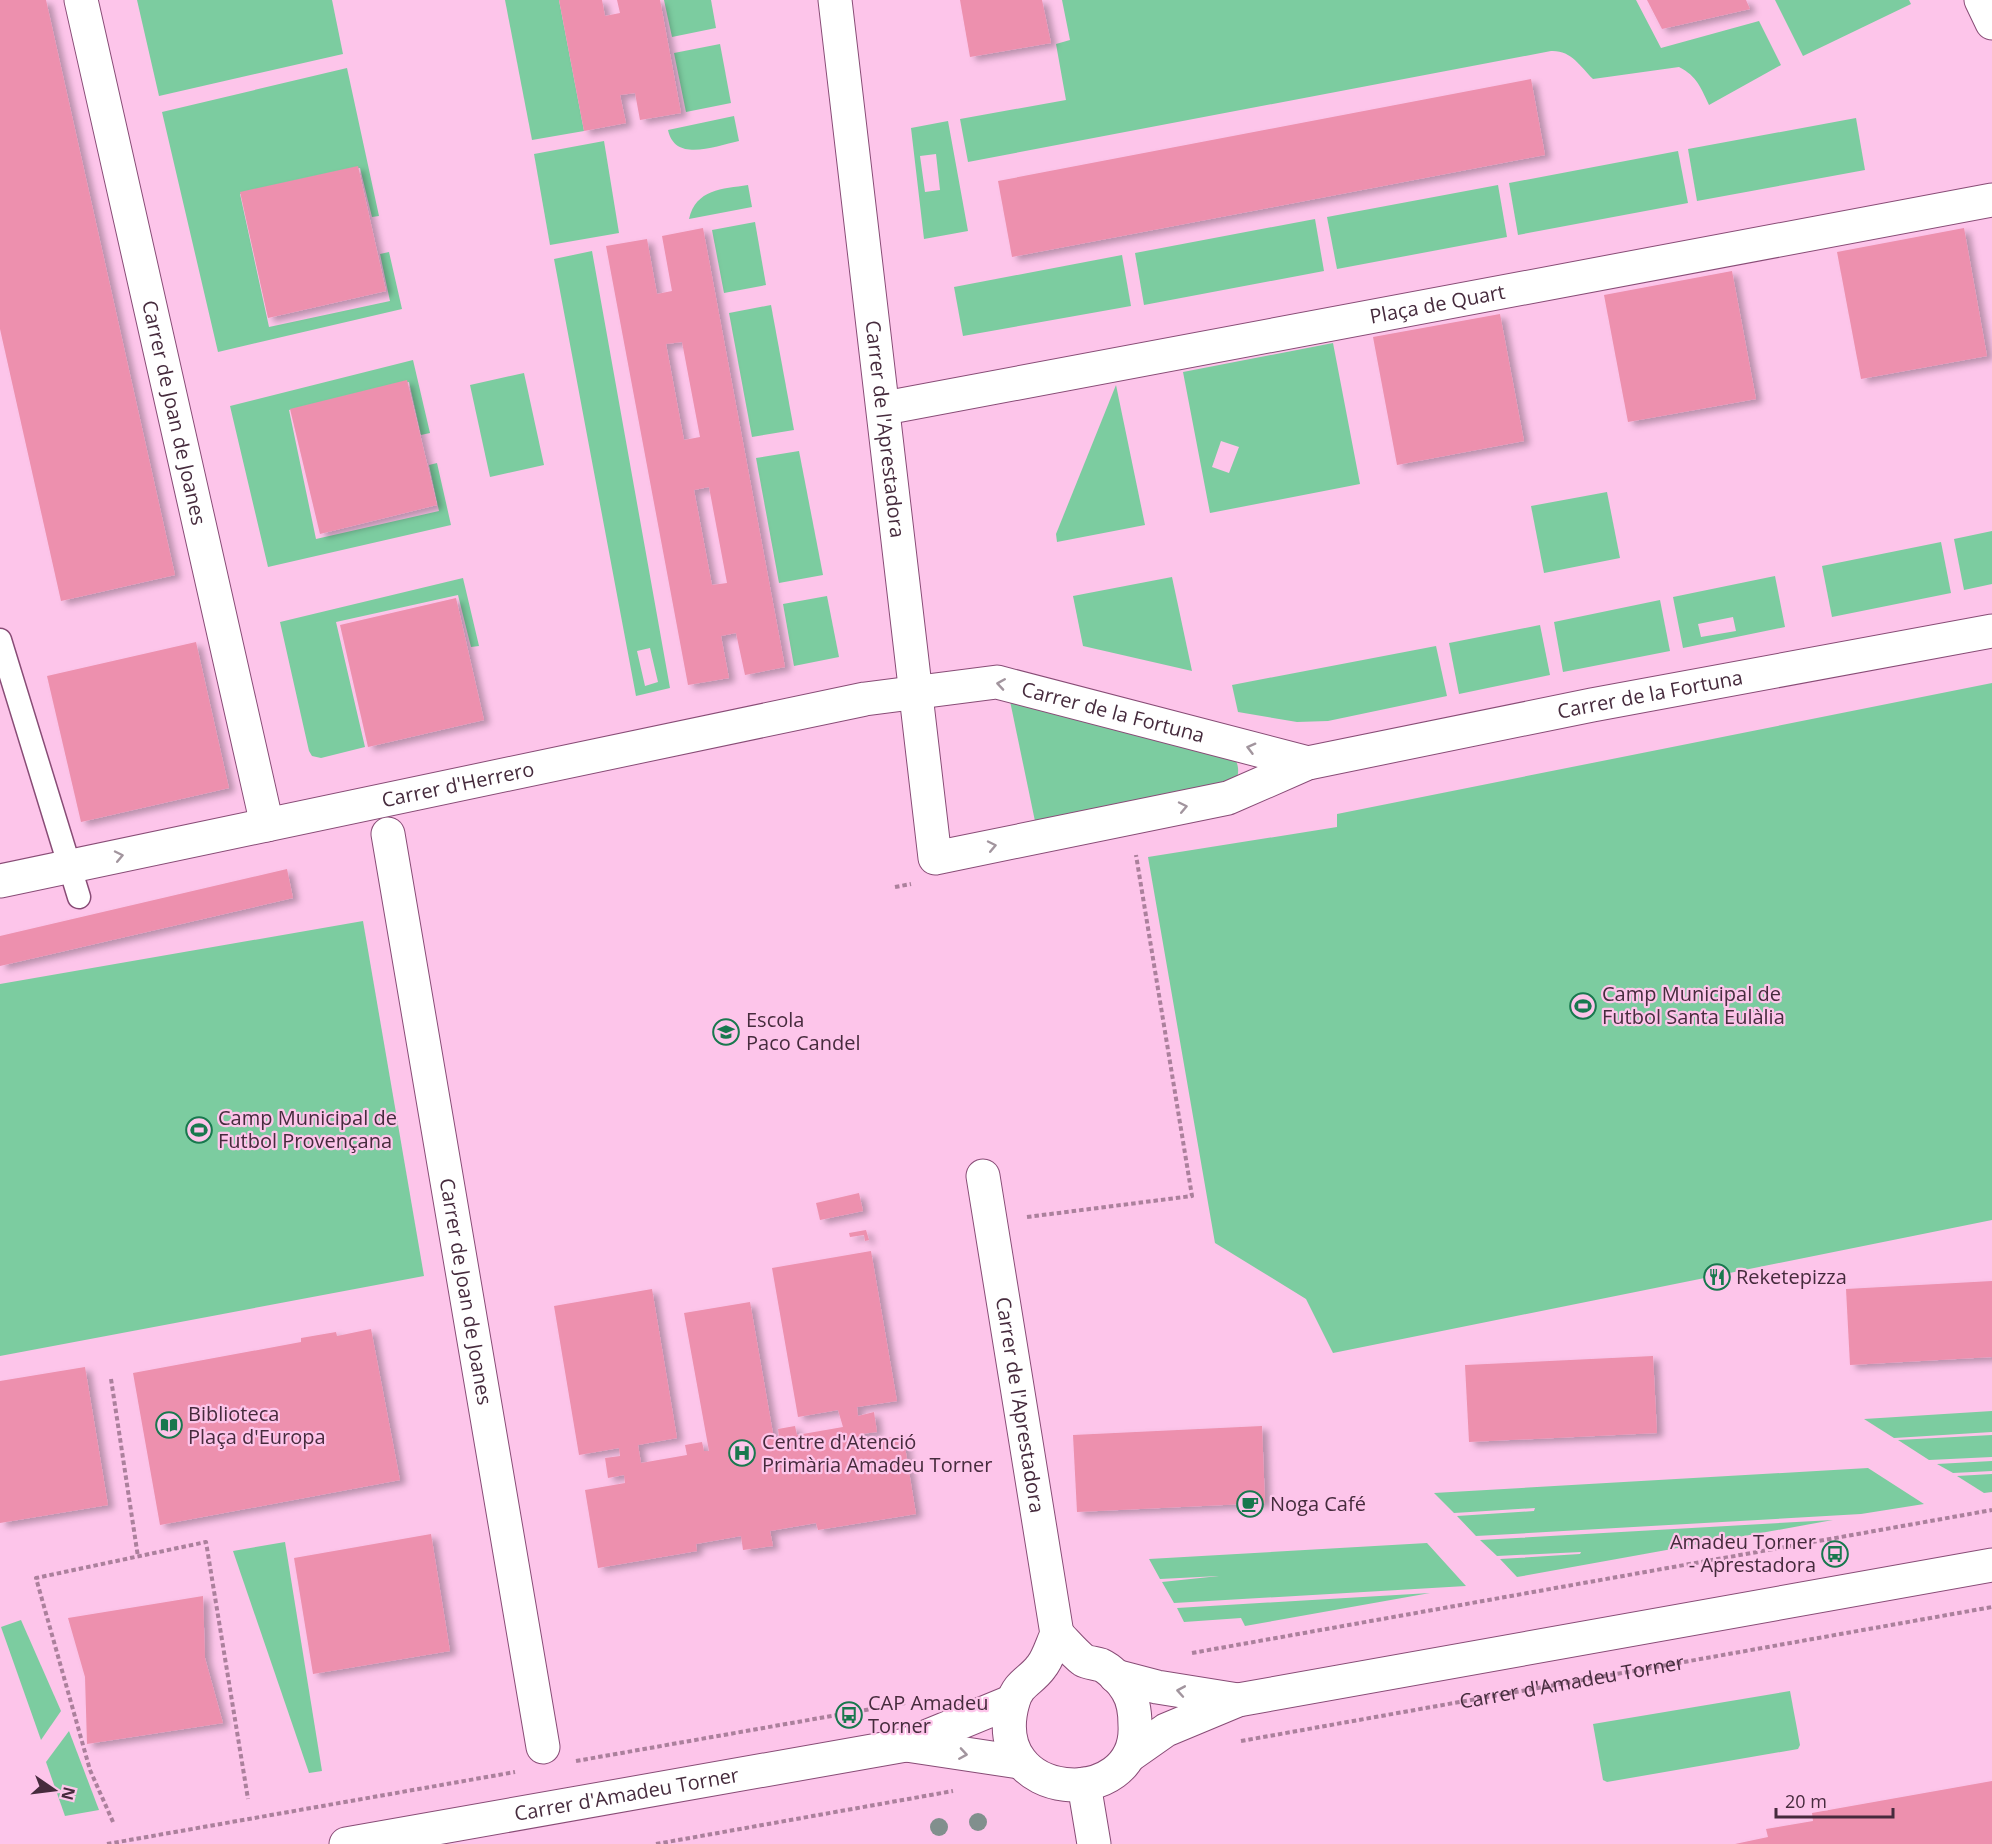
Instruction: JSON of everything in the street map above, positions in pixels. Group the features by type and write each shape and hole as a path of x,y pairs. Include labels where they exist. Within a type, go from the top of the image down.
{"street":[{"name":"Carrer de Joan de Joanes","path":"81,0 267,825"},
{"name":"Carrer de l'Aprestadora","path":"835,0 885,408 935,858"},
{"path":"1981,0 1992,23"},
{"name":"Plaça de Quart","path":"885,408 1992,200"},
{"name":"Carrer de la Fortuna","path":"935,858 1228,798 1308,763 1592,705 1992,631"},
{"name":"Carrer de la Fortuna","path":"916,690 997,682 1308,763"},
{"name":"Carrer d'Herrero","path":"0,881 916,690"},
{"name":"Carrer de Joan de Joanes","path":"388,834 543,1747"},
{"name":"Carrer de l'Aprestadora","path":"983,1176 1057,1634"},
{"name":"Carrer d'Amadeu Torner","path":"1129,1756 1166,1730 1238,1700 1992,1565"},
{"path":"1057,1634 1084,1660 1102,1666 1115,1676 1127,1689 1134,1709 1136,1734 1129,1756 1119,1769 1102,1780 1084,1784 1058,1785 1033,1775 1019,1762 1012,1746 1010,1723 1013,1701 1023,1682 1041,1667 1057,1634"},
{"name":"Carrer d'Amadeu Torner","path":"1115,1676 1238,1700"},
{"name":"Carrer d'Amadeu Torner","path":"346,1844 906,1745 1013,1701"},
{"name":"Carrer d'Amadeu Torner","path":"906,1745 1019,1762"},
{"path":"1084,1784 1094,1844"}],"lane":[{"path":"0,640 79,897"}],"path":[{"path":"1020,1218 1192,1196 1136,854"},
{"path":"111,1379 138,1557"},
{"path":"1182,1655 1992,1510"},
{"path":"113,1822 90,1770 36,1578 206,1542 248,1798"},
{"name":"Carrer d'Amadeu Torner","path":"1233,1743 1992,1606"},
{"path":"656,1844 962,1790"}],"green space":[{"path":"137,0 332,0 343,54 159,96"},
{"path":"505,0 559,0 584,131 532,140"},
{"path":"664,0 711,0 716,28 672,37"},
{"path":"1062,0 1636,0 1661,48 1759,21 1781,65 1709,105 1694,78 1679,67 1593,79 1570,56 1551,51 968,162 960,119 1066,100 1056,44 1070,40"},
{"path":"1775,0 1909,0 1911,4 1803,56"},
{"path":"720,44 731,103 686,112 674,53"},
{"path":"347,68 379,216 372,217 360,168 240,194 269,327 390,301 380,254 389,252 402,309 218,352 162,112"},
{"path":"734,116 739,141 708,148 697,150 679,146 672,140 668,130"},
{"path":"1856,118 1865,170 1697,201 1688,149"},
{"path":"948,121 968,231 924,239 911,128","holes":["936,154 940,190 925,192 920,156"]},
{"path":"604,141 619,233 550,245 534,154"},
{"path":"1678,151 1688,203 1518,235 1509,183"},
{"path":"748,185 752,207 689,219 692,209 704,196 711,192"},
{"path":"1498,185 1507,237 1337,269 1327,217"},
{"path":"1315,219 1324,271 1144,305 1135,253"},
{"path":"755,222 766,285 724,293 712,230"},
{"path":"592,251 670,688 636,696 554,259","holes":["650,648 658,682 645,686 637,651"]},
{"path":"1122,255 1131,306 963,336 954,287"},
{"path":"771,305 794,430 752,437 729,313"},
{"path":"1333,343 1360,484 1210,513 1183,372","holes":["1221,441 1239,447 1229,473 1212,467"]},
{"path":"413,360 430,433 421,435 409,382 289,410 316,539 439,511 429,465 437,463 451,525 268,567 230,406"},
{"path":"524,373 544,465 490,477 470,385"},
{"path":"1116,385 1145,525 1057,542 1056,534"},
{"path":"799,451 823,575 779,583 756,458"},
{"path":"1607,492 1620,558 1544,573 1531,506"},
{"path":"1992,531 1992,584 1964,590 1954,539"},
{"path":"1941,542 1951,593 1832,617 1822,566"},
{"path":"1775,576 1785,627 1683,648 1673,597","holes":["1733,617 1736,631 1701,637 1698,624"]},
{"path":"1172,577 1192,671 1083,646 1073,596"},
{"path":"463,578 479,646 471,647 458,595 336,622 365,747 321,758 312,756 280,622"},
{"path":"827,596 839,657 794,666 783,604"},
{"path":"1660,600 1670,651 1563,672 1554,622"},
{"path":"1540,625 1550,675 1459,694 1449,643"},
{"path":"1436,646 1447,696 1328,721 1297,722 1238,712 1232,685"},
{"name":"Camp Municipal de Futbol Santa Eulàlia","path":"1992,683 1992,1220 1333,1353 1306,1299 1215,1243 1148,857 1337,827 1337,814"},
{"path":"1010,701 1235,759 1238,770 1236,781 1036,826"},
{"name":"Camp Municipal de Futbol Provençana","path":"363,921 424,1276 0,1356 0,984"},
{"path":"1992,1411 1992,1432 1894,1438 1864,1419"},
{"path":"1992,1435 1992,1457 1929,1460 1898,1440"},
{"path":"1992,1461 1992,1471 1953,1473 1937,1464"},
{"path":"1868,1468 1924,1504 1861,1514 1476,1536 1457,1516 1534,1511 1535,1508 1454,1513 1434,1493"},
{"path":"1992,1474 1992,1492 1984,1493 1957,1476"},
{"path":"1833,1520 1517,1577 1500,1559 1580,1554 1581,1552 1497,1556 1480,1540"},
{"path":"285,1542 322,1771 309,1773 233,1551"},
{"path":"1427,1543 1466,1586 1174,1603 1162,1582 1219,1576 1160,1579 1149,1559"},
{"path":"1430,1593 1245,1626 1241,1618 1184,1622 1177,1608"},
{"path":"21,1620 61,1711 41,1740 1,1627"},
{"path":"1790,1691 1800,1745 1798,1749 1607,1782 1603,1780 1593,1724"},
{"path":"69,1731 99,1810 65,1816 46,1762"}],"building":[{"path":"0,0 46,0 175,575 61,601 0,329"},
{"path":"559,0 602,0 605,16 620,13 617,0 660,0 681,113 640,120 635,93 620,95 626,123 584,131"},
{"path":"960,0 1042,0 1051,43 970,57"},
{"path":"1647,0 1746,0 1750,9 1662,29"},
{"path":"1531,79 1545,155 1012,257 998,181"},
{"path":"358,166 386,291 268,318 240,192"},
{"path":"703,228 785,667 745,675 736,633 721,636 729,678 688,685 606,246 647,239 657,294 672,291 662,236","holes":["682,342 700,437 684,440 666,344","709,487 727,583 712,585 694,490"]},
{"path":"1964,228 1987,356 1861,379 1837,252"},
{"path":"1732,271 1756,399 1628,422 1604,295"},
{"path":"1500,314 1524,441 1397,465 1373,337"},
{"path":"407,380 437,505 320,534 290,409"},
{"path":"456,598 484,720 368,747 340,625"},
{"path":"196,642 229,788 81,822 47,676"},
{"path":"287,869 293,898 0,966 0,936"},
{"path":"859,1193 863,1211 820,1220 816,1203"},
{"path":"866,1230 869,1240 865,1241 864,1235 850,1237 849,1233"},
{"path":"871,1251 897,1401 857,1407 858,1416 874,1412 877,1432 861,1434 861,1443 903,1435 916,1514 818,1530 816,1523 770,1531 773,1546 743,1550 741,1536 696,1544 697,1551 598,1568 585,1490 625,1483 624,1475 608,1478 605,1458 620,1456 619,1448 579,1455 554,1306 652,1289 677,1438 638,1445 641,1463 687,1455 685,1445 702,1442 704,1451 709,1451 684,1313 750,1302 774,1439 779,1437 778,1429 795,1426 797,1435 843,1427 838,1410 798,1417 772,1268"},
{"path":"1992,1281 1992,1357 1850,1365 1846,1289"},
{"path":"371,1329 400,1480 160,1525 133,1373 301,1342 301,1338 336,1332 337,1336"},
{"path":"1653,1356 1657,1433 1469,1442 1465,1365"},
{"path":"85,1367 108,1505 0,1523 0,1381"},
{"path":"1262,1426 1265,1503 1077,1512 1073,1435"},
{"path":"431,1534 450,1651 313,1674 294,1558"},
{"path":"203,1596 205,1658 223,1723 87,1744 85,1677 68,1618"},
{"path":"1992,1781 1992,1844 1735,1844 1768,1837 1766,1829 1813,1821 1812,1813"}],"place":[{"name":"Camp Municipal de Futbol Santa Eulàlia","path":"1583,1006"},
{"name":"Escola Paco Candel","path":"726,1032"},
{"name":"Camp Municipal de Futbol Provençana","path":"199,1130"},
{"name":"Reketepizza","path":"1717,1277"},
{"name":"Biblioteca Plaça d'Europa","path":"169,1425"},
{"name":"Centre d'Atenció Primària Amadeu Torner","path":"742,1453"},
{"name":"Noga Café","path":"1250,1504"},
{"name":"Amadeu Torner - Aprestadora","path":"1835,1554"},
{"name":"CAP Amadeu Torner","path":"849,1715"}]}
